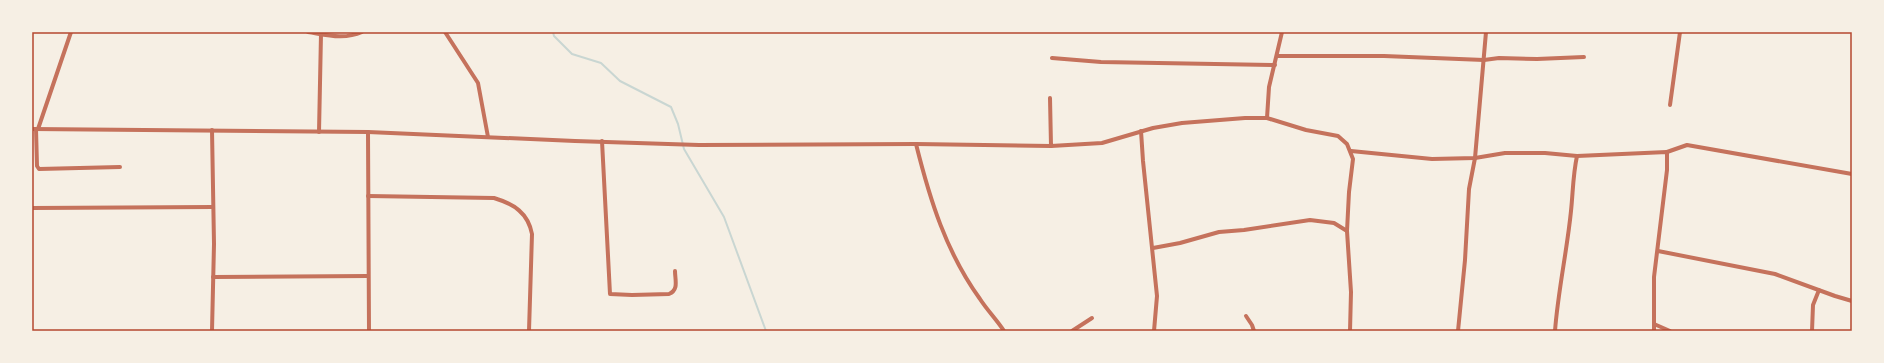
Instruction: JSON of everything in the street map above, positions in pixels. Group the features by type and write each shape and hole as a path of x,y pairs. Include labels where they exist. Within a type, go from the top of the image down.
{"street":[{"path":"71,32 35,129 37,166 39,169 120,167"},
{"path":"308,32 347,37 362,32"},
{"path":"445,32 478,83 488,137"},
{"path":"1267,118 1269,87 1278,56 1282,32"},
{"path":"1458,331 1470,189 1475,158 1486,32"},
{"path":"1670,105 1680,32"},
{"path":"319,132 321,34"},
{"path":"1278,56 1384,56 1484,60 1499,58 1537,60 1584,58"},
{"path":"1052,58 1101,62 1275,65"},
{"path":"1050,98 1051,146"},
{"path":"35,129 368,132 699,145 916,144 1051,146 1102,143 1141,131 1182,123 1245,118 1267,118 1306,130 1338,136 1347,144 1351,151 1353,159 1349,192 1347,231 1351,292 1350,331"},
{"path":"212,130 212,331"},
{"path":"1141,131 1158,296 1154,331"},
{"path":"368,132 369,331"},
{"path":"602,141 610,294 669,294 674,292 676,288 675,271"},
{"path":"916,144 929,195 942,231 980,299 1004,331"},
{"path":"1351,151 1432,159 1475,158 1505,153 1545,153 1577,156 1667,152 1687,145 1852,174"},
{"path":"1654,331 1654,277 1667,170 1667,152"},
{"path":"1555,331 1558,298 1572,211 1572,185 1577,156"},
{"path":"368,196 494,198 509,202 530,222 532,234 529,331"},
{"path":"32,208 213,207"},
{"path":"1152,248 1180,243 1219,232 1244,230 1310,220 1334,223 1347,231"},
{"path":"1658,251 1775,274 1852,301"},
{"path":"213,277 368,276"},
{"path":"1812,331 1813,305 1819,290"},
{"path":"1246,316 1254,331"},
{"path":"1072,331 1092,318"},
{"path":"1654,324 1670,331"}],"waterway":[{"path":"553,32 554,36 572,54 601,63 620,81 671,107 678,124 684,149 724,217 766,331"}]}
